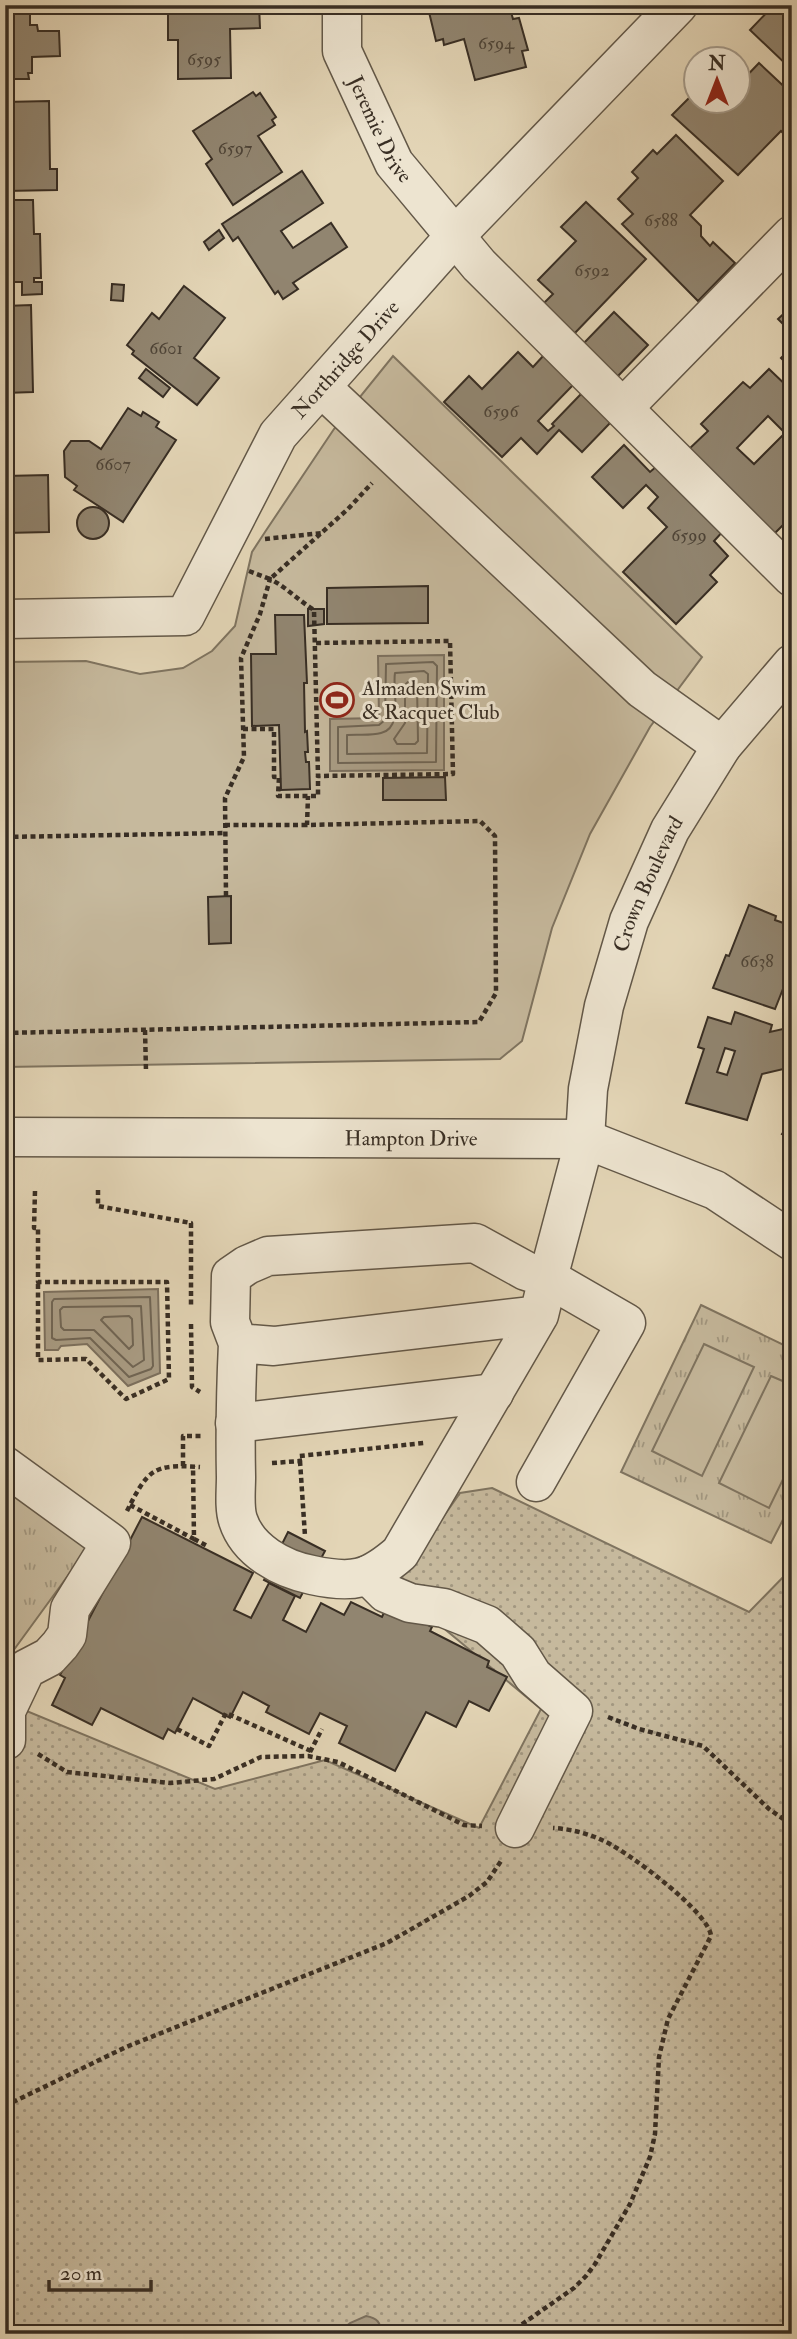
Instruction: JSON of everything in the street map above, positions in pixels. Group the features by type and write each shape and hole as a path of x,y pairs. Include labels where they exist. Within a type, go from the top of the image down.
{"street":[{"name":"Jeremie Drive","path":"342,5 342,51 394,163 479,265 792,577"},
{"name":"Northridge Drive","path":"5,619 185,615 278,435 455,236 678,5"},
{"path":"623,408 792,235"},
{"path":"321,387 642,689 722,746"},
{"name":"Crown Boulevard","path":"368,1575 378,1572 400,1553 539,1315 537,1275 585,1139 588,1089 604,1006 629,920 670,830 722,746 792,664"},
{"name":"Hampton Drive","path":"5,1136 585,1139 715,1190 792,1241"},
{"path":"515,1828 573,1711 533,1676 518,1652 487,1625 444,1608 410,1603 386,1593 368,1575 347,1581 309,1575 270,1560 249,1542 237,1519 220,1430 238,1343 230,1322 231,1276 268,1256 475,1243 626,1323 536,1482"},
{"path":"238,1343 274,1346 539,1315"},
{"path":"220,1430 494,1393"},
{"path":"5,1466 111,1543 70,1609 67,1635 61,1645 49,1657 26,1669 6,1711 6,1740"}],"path":[{"path":"226,896 225,798 244,757 241,658 260,614 270,579 348,509 396,456"},
{"path":"254,542 322,533"},
{"path":"243,729 274,729 274,777 279,777 278,796 318,796 314,610 295,598 282,585 245,570"},
{"path":"315,643 450,641 453,775 318,776"},
{"path":"307,825 308,796"},
{"path":"5,1033 479,1022 496,993 495,836 480,821 225,825"},
{"path":"5,837 225,833"},
{"path":"145,1030 146,1070"},
{"path":"34,1191 34,1228 38,1228 38,1282 38,1360 86,1359 126,1399 169,1379 167,1282 38,1282"},
{"path":"5,1394 7,1386"},
{"path":"183,1466 183,1436 220,1430"},
{"path":"300,1461 306,1541"},
{"path":"130,1505 194,1539 193,1466"},
{"path":"573,1711 600,1714 639,1729 703,1746 769,1809 792,1825"},
{"path":"177,1729 209,1745 226,1713 310,1753 338,1762 464,1825 572,1830 607,1842 642,1863 706,1921 711,1936 668,2019 659,2057 655,2134 650,2157 630,2204 595,2264 580,2282 508,2334"},
{"path":"310,1753 322,1729"},
{"path":"6,1740 35,1752 67,1772 170,1783 214,1779 261,1757 310,1753"},
{"path":"5,2106 126,2047 360,1955 413,1930 487,1882 500,1863 515,1828"}],"green space":[{"name":"Almaden Swim & Racquet Club","path":"393,356 702,657 650,727 590,834 552,928 522,1041 500,1059 5,1067 5,662 86,661 140,674 183,668 212,651 235,626 252,552 334,429"},
{"path":"701,1305 792,1349 792,1502 771,1543 621,1472"},
{"path":"704,1344 754,1367 702,1476 652,1451"},
{"path":"771,1376 792,1385 792,1461 769,1508 719,1483"},
{"path":"5,1482 91,1544 5,1662"},
{"path":"492,1488 749,1612 792,1568 792,2334 5,2334 5,1702 215,1789 325,1760 479,1828 541,1709 394,1587 460,1493"}],"water":[{"path":"444,655 444,770 330,771 330,719 379,718 378,656"},
{"path":"158,1289 160,1373 128,1386 87,1344 45,1350 44,1292"},
{"path":"366,2316 378,2321 381,2334 337,2334 350,2323"}],"building":[{"path":"5,5 30,5 30,25 37,25 38,31 59,31 60,56 32,57 32,73 28,73 29,79 14,79 14,74 5,74"},
{"path":"168,5 259,5 260,28 230,29 231,78 178,79 178,40 168,40"},
{"path":"436,5 509,5 513,19 519,18 528,50 522,51 526,67 475,80 464,39 444,45 443,39 436,41 429,12 435,11 433,6"},
{"path":"774,5 790,20 792,18 792,70 750,30"},
{"path":"759,63 792,94 792,142 781,131 738,175 672,115 682,105 682,116 752,116 752,70"},
{"path":"253,92 256,96 260,93 276,117 272,120 275,125 258,136 282,172 233,205 206,164 212,159 193,131"},
{"path":"49,101 50,169 57,169 57,190 5,191 5,152 9,152 9,131 5,131 5,102"},
{"path":"676,135 723,181 690,215 701,226 701,236 710,246 713,242 735,263 698,301 622,224 633,214 618,199 638,178 632,172 653,150 657,154"},
{"path":"302,171 323,203 281,231 293,248 331,223 347,247 293,283 298,289 283,299 278,291 275,294 238,237 233,241 222,224"},
{"path":"5,200 33,200 34,234 40,234 41,278 34,278 34,282 42,282 42,294 22,295 22,282 5,282"},
{"path":"586,202 646,259 573,335 542,305 553,294 538,280 576,241 561,227"},
{"path":"219,230 224,238 209,250 204,242"},
{"path":"112,284 124,285 123,301 111,300"},
{"path":"184,286 225,318 194,358 219,378 197,405 132,354 134,351 127,345 152,313 159,319"},
{"path":"31,305 33,392 5,393 5,306"},
{"path":"792,306 792,333 778,319"},
{"path":"614,312 648,345 617,377 583,344"},
{"path":"792,347 792,369 781,358"},
{"path":"518,352 533,367 544,355 574,384 538,421 548,431 581,394 611,422 582,452 559,430 537,454 521,438 502,457 444,402 469,376 482,389"},
{"path":"146,369 170,388 163,397 139,378"},
{"path":"769,369 792,391 792,516 774,534 688,450 708,431 701,424 743,382 750,388","holes":["768,416 785,433 754,464 737,448"]},
{"path":"128,408 141,416 143,412 159,422 156,427 176,440 123,522 74,490 77,486 65,477 64,451 71,441 89,441 101,449"},
{"path":"624,445 650,472 657,466 725,529 714,541 728,556 710,575 717,582 676,624 623,572 667,527 648,508 658,497 646,485 623,508 592,477"},
{"path":"48,475 49,532 5,533 5,476"},
{"path":"93,507 105,511 109,523 105,535 93,539 81,535 77,523 81,511"},
{"path":"428,586 428,623 327,624 327,588"},
{"path":"308,609 324,609 324,624 308,626"},
{"path":"275,615 304,615 307,683 304,683 305,732 307,731 308,752 305,752 306,762 309,762 310,789 281,790 279,725 252,726 251,654 276,654"},
{"path":"445,777 446,800 383,800 383,778"},
{"path":"231,896 231,943 209,944 208,897"},
{"path":"749,905 792,926 792,966 775,1009 713,988"},
{"path":"735,1012 772,1025 770,1032 792,1027 792,1067 762,1074 747,1120 686,1103 704,1049 698,1047 708,1017 731,1024","holes":["725,1048 735,1051 727,1075 717,1072"]},
{"path":"792,1121 792,1139 782,1134"},
{"path":"5,1275 13,1275 13,1388 5,1388"},
{"path":"142,1517 253,1573 234,1610 251,1618 269,1583 295,1596 283,1620 306,1632 321,1603 344,1615 351,1602 382,1617 388,1604 432,1627 430,1631 489,1661 487,1667 507,1677 489,1711 469,1701 456,1727 426,1712 395,1771 339,1743 347,1726 320,1713 309,1734 266,1712 269,1706 243,1692 230,1718 193,1698 175,1733 168,1729 163,1739 101,1708 92,1725 52,1705 65,1678 60,1675"},
{"path":"288,1532 325,1551 300,1598 264,1580"}],"place":[{"name":"Almaden Swim & Racquet Club","path":"337,700"}]}
